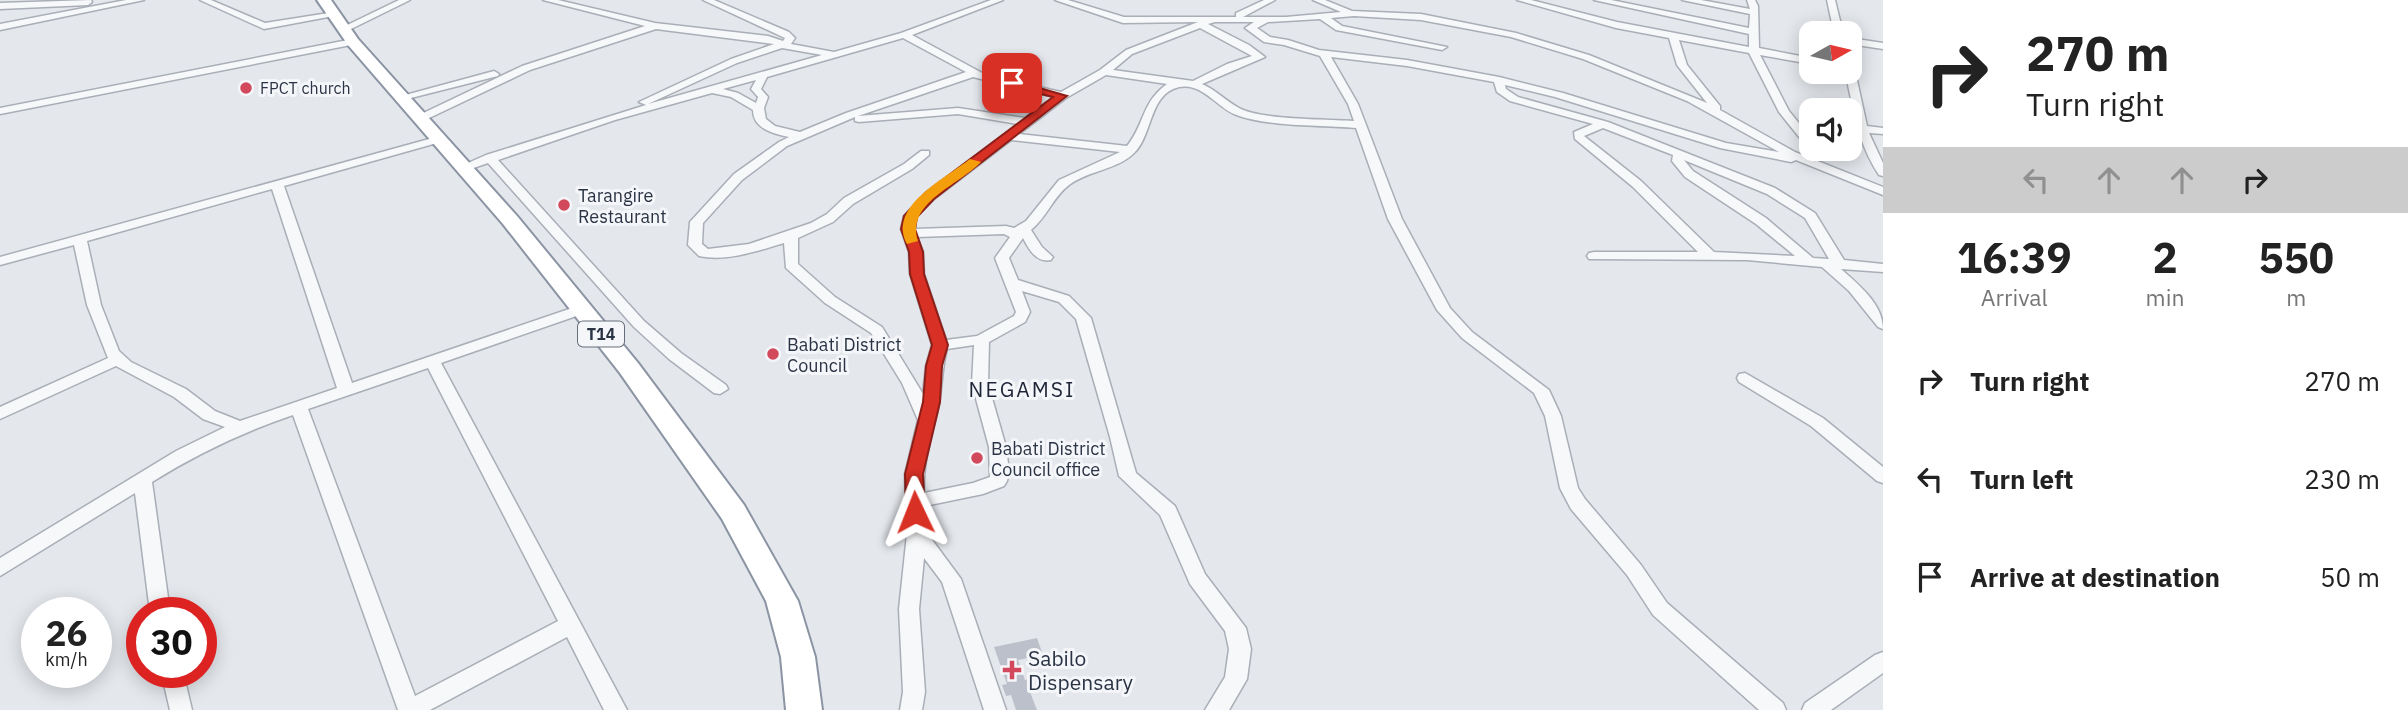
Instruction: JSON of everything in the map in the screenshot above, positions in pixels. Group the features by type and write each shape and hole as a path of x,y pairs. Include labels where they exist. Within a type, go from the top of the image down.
{"highway":[{"name":"T14","path":"339,21 465,167 664,414 734,513 782,601 798,657 804,710"}],"street":[{"path":"0,6 126,0"},
{"path":"0,27 140,0"},
{"path":"204,0 267,26 339,21"},
{"path":"0,111 339,21 406,0"},
{"path":"547,0 655,26 768,39 784,45 838,55"},
{"path":"611,118 701,75 768,47 784,45 789,39 786,34 707,0"},
{"path":"465,167 611,118 762,78 904,35 999,0"},
{"path":"1059,0 1123,20 1266,20 1354,13 1421,17 1542,43 1621,70 1723,115 1799,157"},
{"path":"1232,18 1270,0"},
{"path":"1317,0 1354,13"},
{"path":"1521,0 1616,26 1799,59"},
{"path":"1598,0 1753,32"},
{"path":"1686,0 1753,12"},
{"path":"1751,0 1754,52 1784,112 1799,130"},
{"path":"1830,0 1836,21"},
{"path":"1323,17 1339,28 1441,47"},
{"path":"911,710 914,692 909,609 917,534 914,474 928,421 934,366 940,345 917,274 916,252 909,233 910,216 917,207 1027,122 1062,96 1104,72 1129,52 1214,19"},
{"path":"1266,20 1251,26 1250,30 1267,40 1285,42 1324,54 1407,62 1499,80 1559,95 1724,146 1799,158"},
{"path":"940,345 981,340 1020,319 1021,304 1002,258 1062,183 1115,162 1130,150 1141,137 1150,108 1171,85 1194,84 1231,66 1259,58 1246,47 1200,24"},
{"path":"421,118 507,77 655,26"},
{"path":"904,35 974,73 1062,96"},
{"path":"1674,37 1682,65 1723,115"},
{"path":"1862,43 1883,46"},
{"path":"1324,54 1346,89 1362,125 1395,219 1444,310 1467,335 1541,390 1553,416 1569,488 1578,504 1634,569 1660,609 1775,710"},
{"path":"1104,72 1194,84 1210,91 1236,111 1255,117 1362,125"},
{"path":"925,153 894,178 850,200 829,219 791,235 713,254 704,253 695,245 697,222 738,177 797,135 974,73"},
{"path":"403,97 490,74 507,77"},
{"path":"758,108 763,97 756,89 762,78"},
{"path":"1499,80 1500,90 1514,99 1604,124 1761,187 1800,209 1815,222 1834,264 1883,324"},
{"path":"713,91 734,95 758,108 769,129 797,135"},
{"path":"820,127 881,116 958,111 1027,122"},
{"path":"1604,124 1578,134 1579,137 1637,184 1710,256"},
{"path":"1862,128 1883,131"},
{"path":"1862,132 1867,149 1883,172"},
{"path":"1010,136 1130,150"},
{"path":"0,261 440,139"},
{"path":"1679,155 1678,161 1689,174 1761,221 1809,261"},
{"path":"490,158 639,324 675,356 720,389"},
{"path":"1807,161 1883,191"},
{"path":"1830,161 1850,178"},
{"path":"277,185 346,389"},
{"path":"909,233 1021,231 1046,257"},
{"path":"791,235 791,265 830,300 877,330 910,383 928,421"},
{"path":"80,239 94,305 112,354 180,393 209,415 240,427"},
{"path":"1594,256 1710,256 1883,268"},
{"path":"1012,283 1064,299 1083,318 1128,476 1168,511 1197,578 1235,628 1240,649 1236,679 1216,710"},
{"path":"0,568 142,479 240,427 580,310"},
{"path":"915,502 976,489 998,481 1001,475 999,457 985,411 987,401 981,389 985,360 981,340"},
{"path":"0,414 118,359"},
{"path":"432,361 616,710"},
{"path":"1745,378 1817,422 1883,477"},
{"path":"299,407 409,710 570,625"},
{"path":"142,479 158,597"},
{"path":"917,534 951,579 995,710"},
{"path":"1813,710 1883,661"},
{"path":"176,688 181,710"}],"building":[{"name":"Sabilo Dispensary","path":"1037,638 1043,655 1018,660 1025,680 1029,679 1034,691 1030,692 1037,710 1016,710 1011,695 1006,696 1002,685 1007,684 994,647"}],"slow traffic":[{"path":"912,241 908,229 910,216 917,207 975,162"}],"place":[{"name":"FPCT church","path":"246,88"},
{"name":"Tarangire Restaurant","path":"564,205"},
{"name":"Babati District Council","path":"773,354"},
{"name":"Babati District Council office","path":"977,458"},
{"name":"Sabilo Dispensary","path":"1012,670"}],"district":[{"name":"NEGAMSI","path":"1022,389"}],"route":[{"path":"915,512 914,474 928,421 934,366 940,345 917,274 916,252 908,229 910,216 930,196 1062,96 1012,83"}]}
